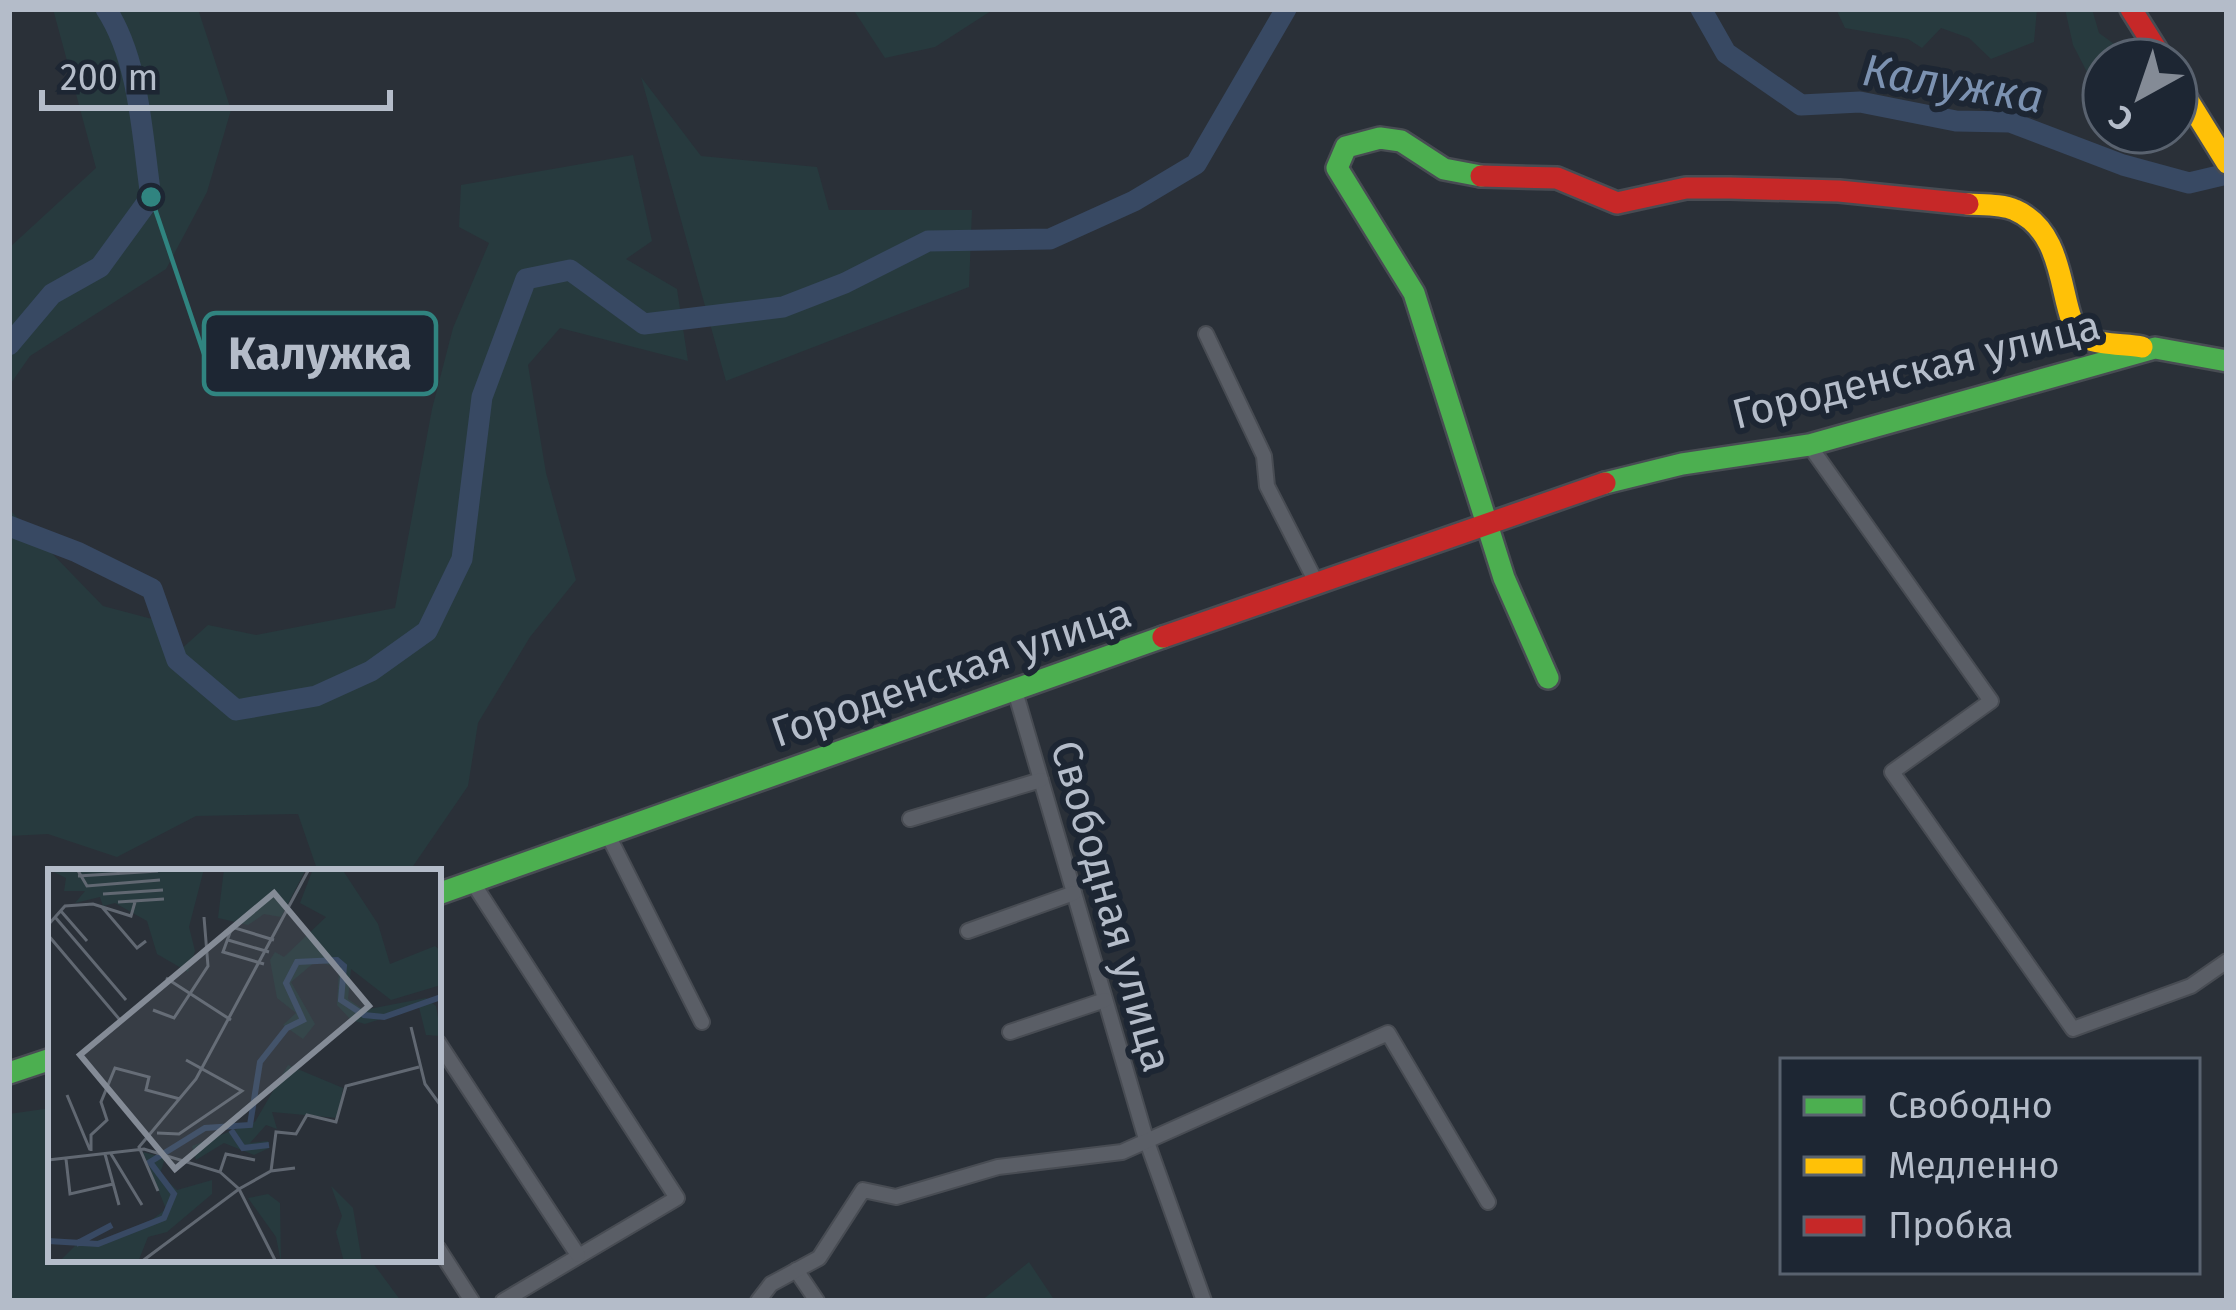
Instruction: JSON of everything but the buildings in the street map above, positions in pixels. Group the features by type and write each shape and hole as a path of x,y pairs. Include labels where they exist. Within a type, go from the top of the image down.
{"street":[{"path":"2131,9 2148,36"},
{"path":"2200,120 2227,164"},
{"name":"Городенская улица","path":"1548,678 1504,578 1414,293 1337,168 1340,154 1356,142 1401,141 1444,170 1557,178 1617,203 1687,188 1840,191 2013,208 2031,220 2058,257 2071,323 2085,338 2227,361"},
{"path":"1206,334 1264,456 1267,486 1317,584"},
{"name":"Городенская улица","path":"441,893 1606,482 1682,464 1809,445 2155,348"},
{"path":"1809,445 1990,701 1892,772 2073,1029 2191,986 2227,961"},
{"name":"Свободная улица","path":"1016,691 1146,1139 1204,1301"},
{"path":"910,819 1041,780"},
{"path":"607,832 702,1022"},
{"path":"471,880 677,1198 503,1301"},
{"path":"968,931 1074,893"},
{"path":"1010,1032 1105,1000"},
{"path":"758,1301 771,1284 819,1258 863,1190 896,1197 998,1167 1122,1152 1388,1033 1488,1202"},
{"path":"441,1047 578,1255"},
{"path":"9,1073 48,1060"},
{"path":"441,1253 472,1301"},
{"path":"796,1270 817,1301"}],"green space":[{"path":"53,9 198,9 231,110 207,192 166,269 30,356 9,386 9,248 96,168"},
{"path":"853,9 994,9 935,47 885,58"},
{"path":"1836,9 2037,9 2034,42 1991,59 1969,38 1941,28 1922,48 1908,39 1845,28"},
{"path":"2065,9 2092,9 2103,36 2080,36 2080,58"},
{"path":"641,77 701,156 817,167 829,210 972,210 969,287 726,381"},
{"path":"633,155 652,241 626,259 677,289 688,361 560,328 528,365 546,473 576,580 530,637 478,723 468,786 411,869 317,869 298,814 196,816 117,857 48,834 9,836 9,509 103,606 152,619 169,660 208,625 256,635 395,608 432,409 453,328 489,243 459,227 461,185"},
{"path":"48,1108 48,1262 372,1262 401,1301 9,1301 9,1114"},
{"path":"1029,1262 1055,1301 981,1301"}],"waterway":[{"name":"Калужка","path":"9,345 52,294 100,267 151,197 133,76 106,9"},
{"name":"Калужка","path":"9,526 77,552 152,589 177,660 236,710 316,696 371,671 427,631 462,559 482,397 526,279 570,270 644,324 783,307 845,283 928,241 1050,239 1134,201 1196,164 1286,9"},
{"name":"Калужка","path":"1701,9 1726,53 1801,105 1860,102 1956,121 2010,122 2123,165 2189,183 2227,174"}],"traffic: fast":[{"path":"1481,176 1444,169 1401,141 1380,138 1346,147 1337,168 1414,293 1504,578 1548,678"},
{"path":"1605,483 1682,464 1809,445 2155,348 2227,361"},
{"path":"441,893 1163,637"},
{"path":"9,1073 48,1060"}],"traffic: slow":[{"path":"2200,120 2227,163"},
{"path":"1968,204 2010,208 2033,222 2055,258 2070,315 2085,338 2142,347"}],"traffic: jam":[{"path":"2131,9 2148,36"},
{"path":"1481,176 1557,178 1617,203 1686,188 1730,188 1839,191 1968,204"},
{"path":"1163,637 1605,483"}],"place":[{"name":"Калужка","path":"151,197"}]}
